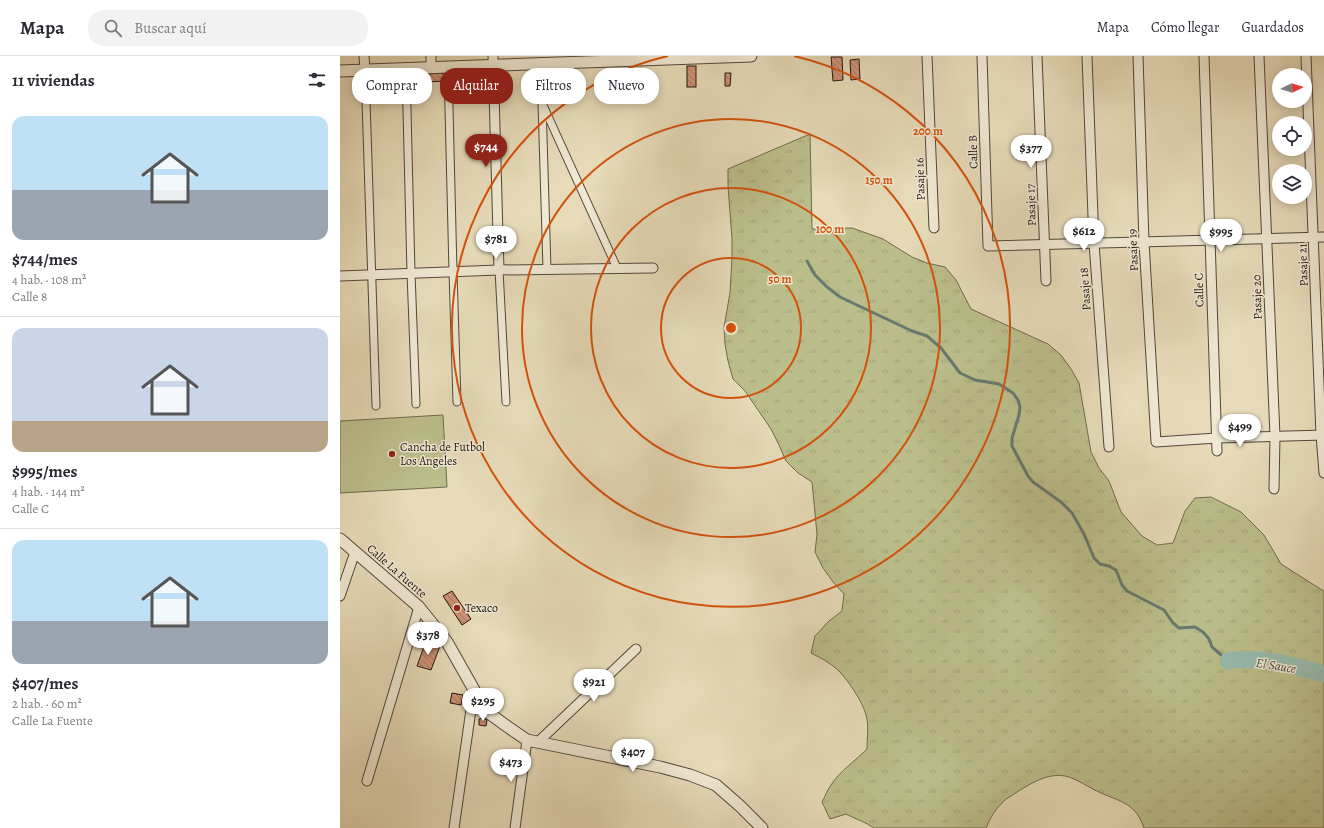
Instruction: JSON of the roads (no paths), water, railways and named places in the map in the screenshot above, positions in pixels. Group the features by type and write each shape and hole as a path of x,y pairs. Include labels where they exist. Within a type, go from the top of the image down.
{"street":[{"path":"364,56 365,68"},
{"path":"431,56 431,68 493,61 751,56"},
{"name":"Pasaje 16","path":"927,56 934,228"},
{"name":"Calle B","path":"982,56 988,246 1045,245"},
{"name":"Pasaje 17","path":"1037,56 1046,281"},
{"name":"Pasaje 18","path":"1087,56 1094,244 1109,447"},
{"name":"Pasaje 19","path":"1138,56 1144,242 1156,442 1217,438"},
{"name":"Calle C","path":"1204,56 1217,451"},
{"name":"Pasaje 20","path":"1259,56 1275,436 1274,489"},
{"name":"Pasaje 21","path":"1306,56 1324,473"},
{"path":"493,61 499,270 506,402"},
{"path":"448,67 457,402"},
{"path":"340,71 352,71"},
{"path":"547,269 542,103 617,268"},
{"path":"366,104 376,406"},
{"path":"407,104 416,404"},
{"path":"1045,245 1324,237"},
{"path":"340,276 499,270 653,268"},
{"path":"1217,438 1323,435"},
{"name":"Calle La Fuente","path":"340,539 419,607 447,642 486,711 533,741 660,767 690,775 716,786 740,806 762,828"},
{"path":"340,596 355,552"},
{"path":"367,781 419,607"},
{"path":"515,828 533,741 636,649"},
{"path":"454,828 474,689"}],"waterway":[{"path":"807,261 815,275 840,297 912,331 927,336 941,348 960,373 975,380 999,384 1013,393 1018,400 1020,407 1012,438 1012,446 1028,476 1033,482 1061,502 1072,513 1084,534 1094,558 1100,564 1109,566 1116,570 1122,585 1127,591 1164,610 1173,623 1179,628 1195,627 1203,632 1209,639 1212,647 1228,661"},
{"name":"El Sauce","path":"1228,661 1253,660 1276,662 1324,674"}],"place":[{"name":"Cancha de Futbol Los Angeles","path":"392,454"},
{"name":"Texaco","path":"457,608"}]}
